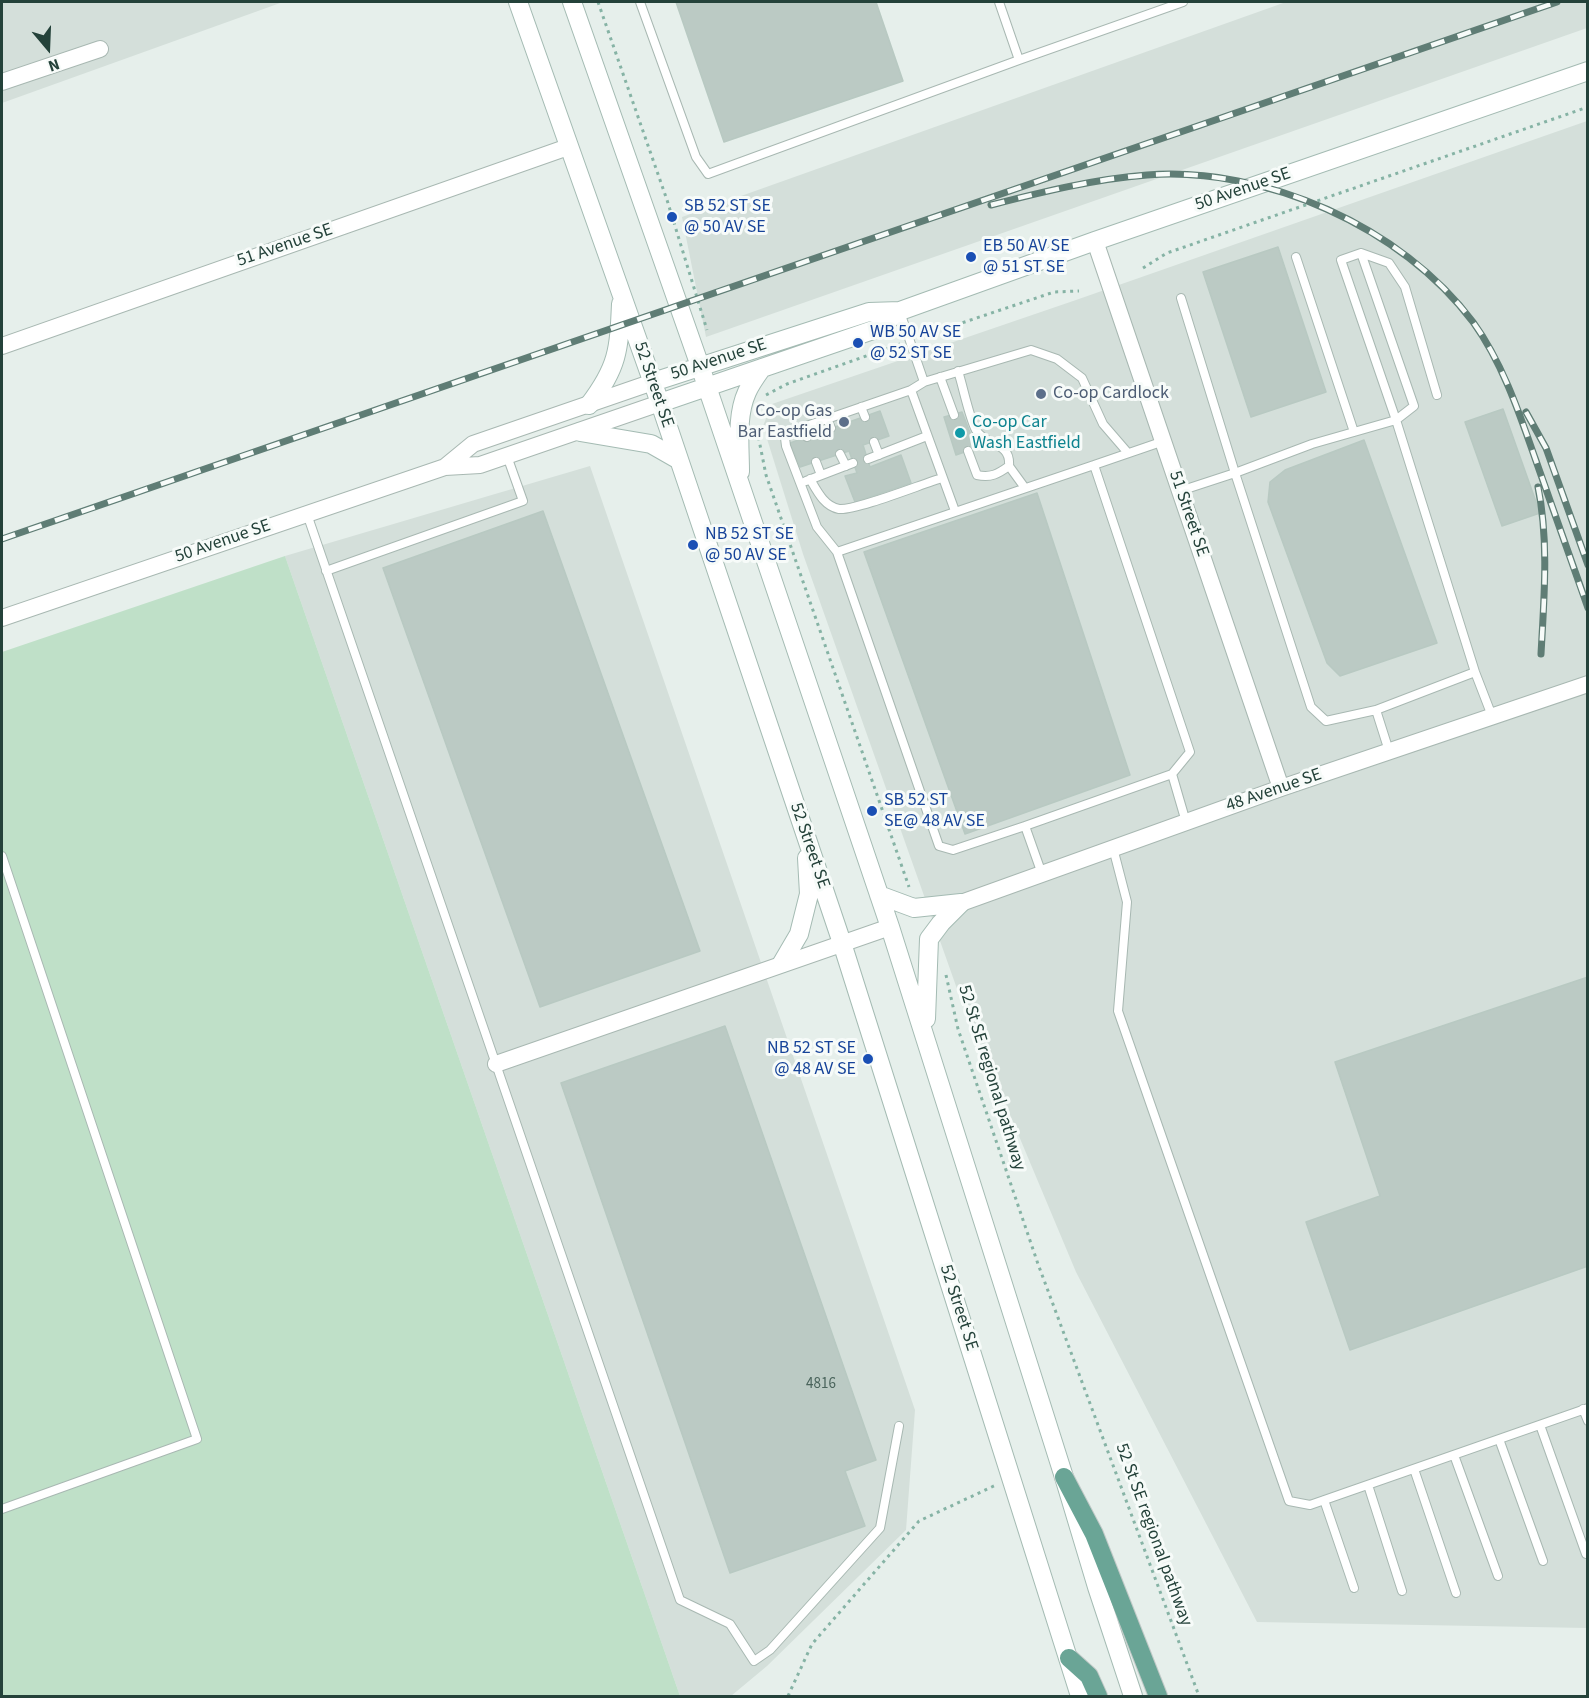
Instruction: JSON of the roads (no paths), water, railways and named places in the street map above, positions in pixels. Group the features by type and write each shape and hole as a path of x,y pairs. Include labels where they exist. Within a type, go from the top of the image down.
{"main road":[{"name":"52 Street SE","path":"518,2 680,460 842,943 1080,1696"},
{"path":"572,2 700,366 890,927 1064,1477 1096,1587 1133,1696"},
{"name":"50 Avenue SE","path":"660,403 876,328 900,311 1095,241 1587,71"},
{"path":"589,405 609,376 616,359 621,293"},
{"name":"50 Avenue SE","path":"653,382 869,312 900,311"},
{"path":"740,486 743,405 747,392 762,368"},
{"path":"580,432 651,444 680,460"},
{"path":"782,963 799,934 809,894 806,836"},
{"path":"879,895 914,908 962,903"},
{"path":"927,1039 926,996 929,939 941,923 962,903"},
{"path":"1064,1477 1094,1534 1158,1696"},
{"path":"1069,1658 1089,1676 1098,1696"}],"street":[{"path":"2,82 100,49"},
{"name":"51 Avenue SE","path":"2,346 568,147"},
{"name":"51 Street SE","path":"1095,241 1281,788"},
{"name":"50 Avenue SE","path":"445,467 473,444 653,382"},
{"name":"50 Avenue SE","path":"2,618 445,467 480,465 660,403"},
{"name":"48 Avenue SE","path":"962,903 1281,788 1587,684"},
{"path":"496,1064 890,927"}],"lane":[{"path":"640,2 696,157 708,174 1183,2"},
{"path":"999,2 1019,60"},
{"path":"1437,395 1404,288 1389,263 1361,253 1341,260 1396,420 1474,672 1492,716"},
{"path":"1180,491 1235,474 1312,444 1396,420 1414,406 1361,253"},
{"path":"1296,257 1354,432"},
{"path":"1181,298 1235,474 1311,707 1326,721 1376,710 1474,672"},
{"path":"900,311 924,382"},
{"path":"1094,465 1190,752 1172,774 953,850 939,846 837,552 817,527 785,438 789,432 911,390 924,382 1030,350 1057,359 1082,378 1102,424 1128,453"},
{"path":"958,371 977,432 1004,449 1010,458 1009,466 1025,488"},
{"path":"940,377 954,415"},
{"path":"911,390 955,512"},
{"path":"861,407 865,417"},
{"path":"827,419 831,428"},
{"path":"804,427 807,437"},
{"path":"868,459 927,436"},
{"path":"837,552 1164,441"},
{"path":"874,442 879,454"},
{"path":"968,451 977,474 986,477 998,474 1009,466"},
{"path":"800,483 849,464 840,454"},
{"path":"326,571 522,501 507,456"},
{"path":"816,462 821,475"},
{"path":"810,479 826,503 839,509 857,506 942,478"},
{"path":"307,514 680,1600 730,1624 753,1661 770,1650 880,1528 899,1426"},
{"path":"1376,710 1389,751"},
{"path":"1172,774 1186,822"},
{"path":"1025,826 1042,874"},
{"path":"1113,848 1127,902 1118,1011 1289,1501 1310,1505 1585,1409 1587,1421"},
{"path":"2,856 197,1439 2,1509"},
{"path":"1540,1425 1586,1554"},
{"path":"1499,1439 1543,1561"},
{"path":"1454,1455 1498,1576"},
{"path":"1414,1469 1456,1593"},
{"path":"1368,1485 1402,1590"},
{"path":"1324,1500 1354,1588"}],"railway":[{"path":"2,539 1557,2"},
{"path":"991,205 1107,180 1147,175 1192,175 1238,181 1283,193 1328,210 1370,231 1409,258 1443,288 1473,322 1493,354 1516,405 1588,608"},
{"path":"1526,412 1546,448 1588,565"},
{"path":"1538,487 1545,549 1541,654"}],"place":[{"name":"SB 52 ST SE @ 50 AV SE","path":"672,217"},
{"name":"EB 50 AV SE @ 51 ST SE","path":"971,257"},
{"name":"WB 50 AV SE @ 52 ST SE","path":"858,343"},
{"name":"Co-op Cardlock","path":"1041,394"},
{"name":"Co-op Gas Bar Eastfield","path":"844,422"},
{"name":"Co-op Car Wash Eastfield","path":"960,433"},
{"name":"NB 52 ST SE @ 50 AV SE","path":"693,545"},
{"name":"SB 52 ST SE@ 48 AV SE","path":"872,811"},
{"name":"NB 52 ST SE @ 48 AV SE","path":"868,1059"}]}
